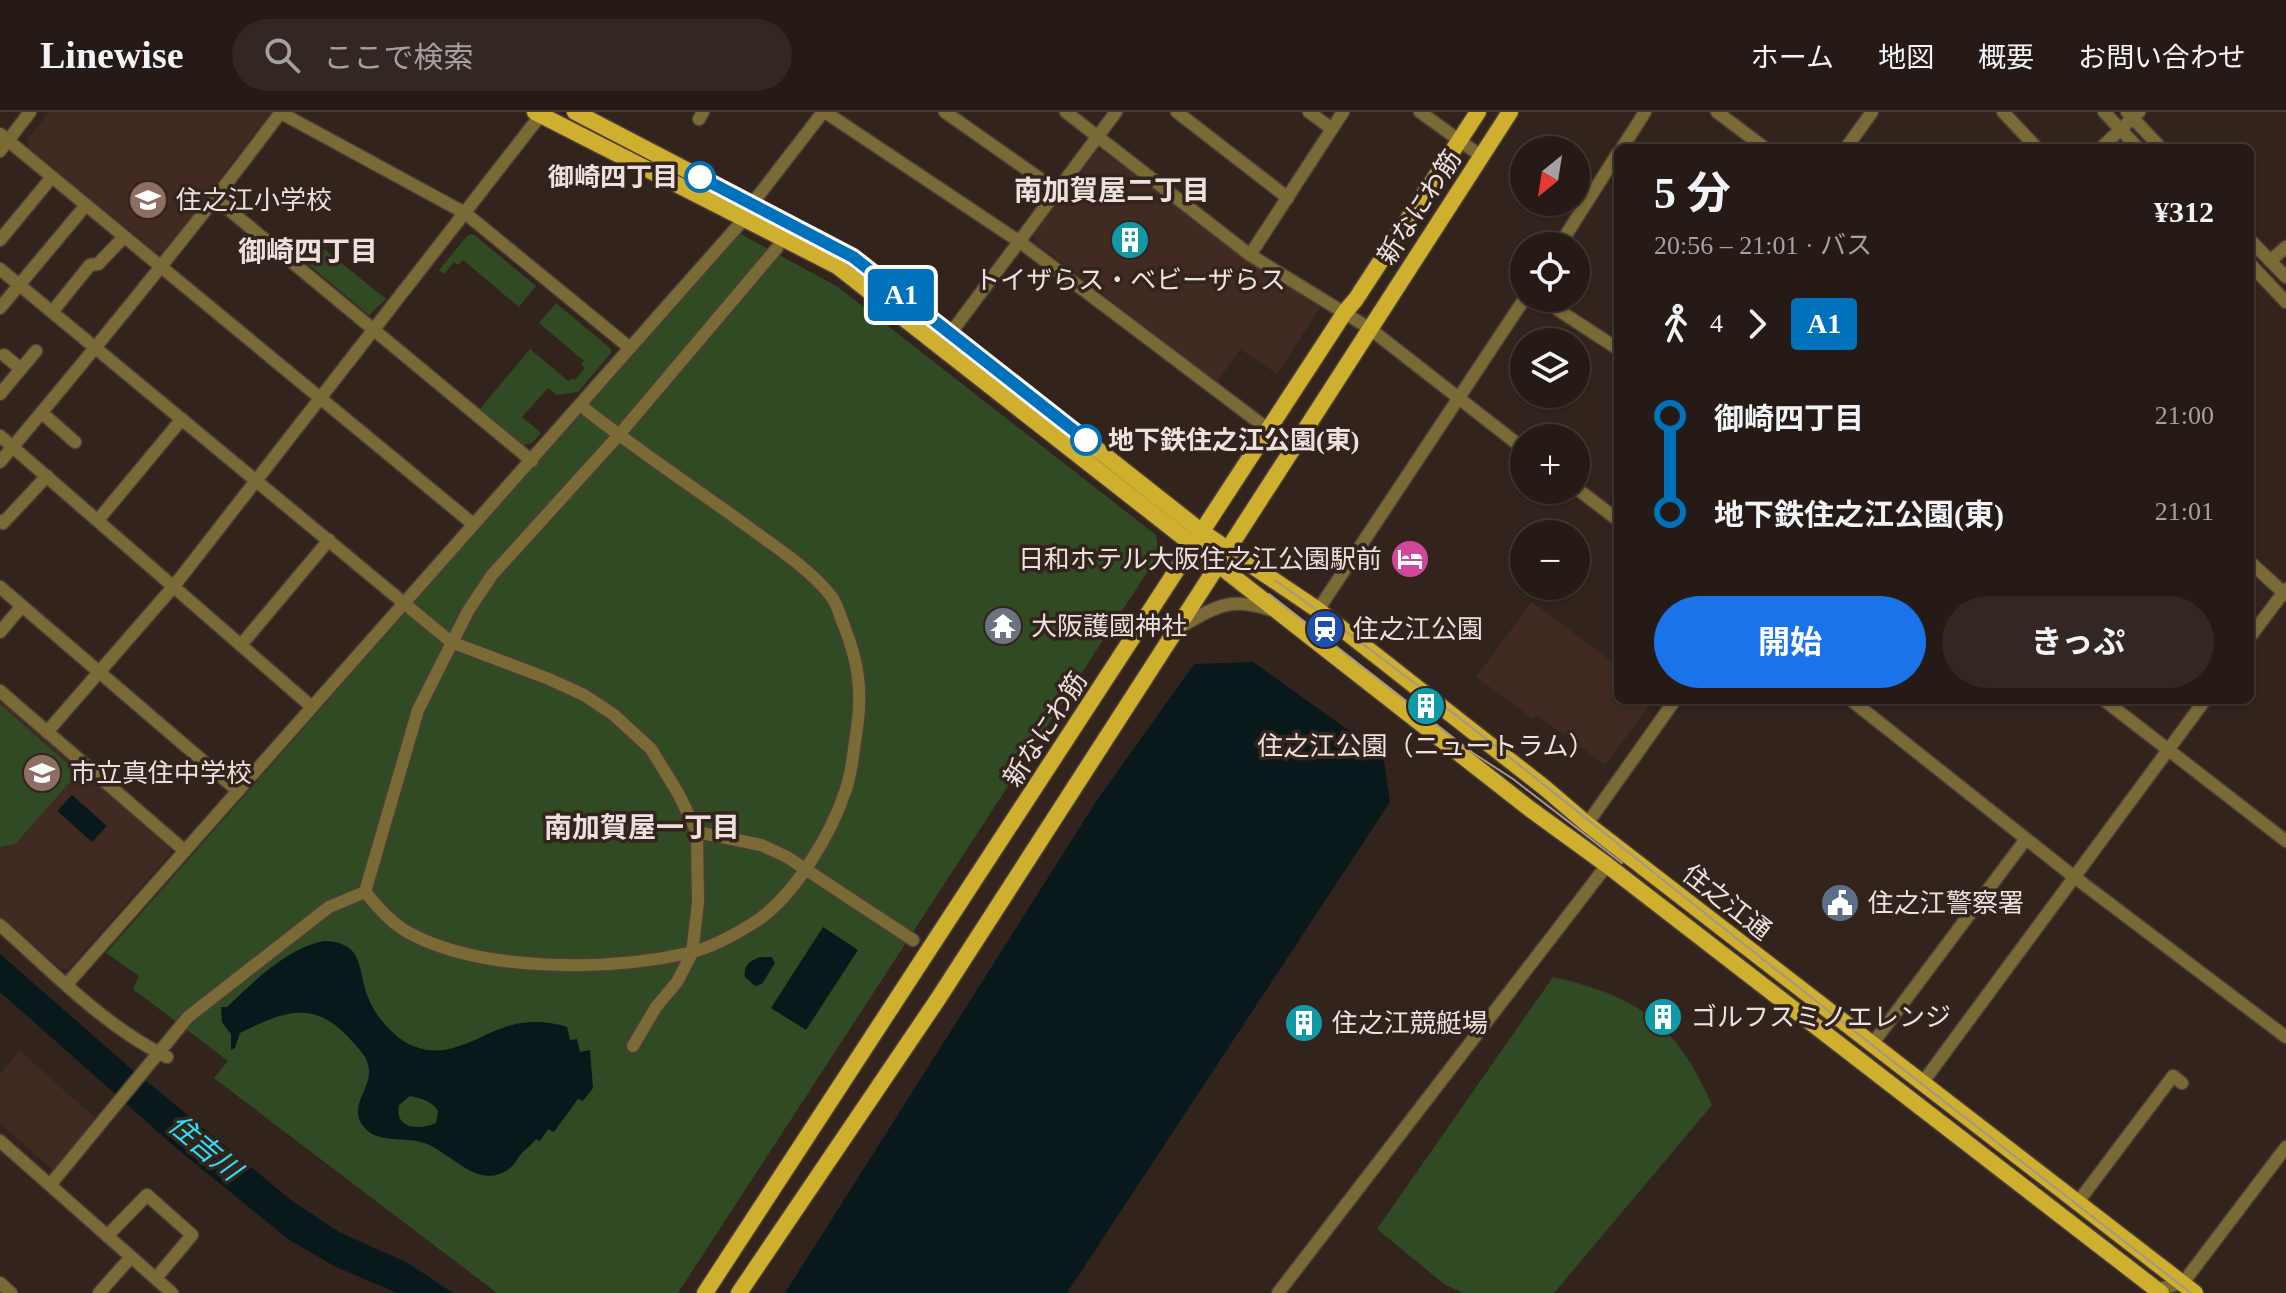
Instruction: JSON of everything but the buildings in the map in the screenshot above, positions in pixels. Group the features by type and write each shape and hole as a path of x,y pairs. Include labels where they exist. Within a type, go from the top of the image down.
{"main road":[{"path":"575,112 749,211 837,266 945,341 1198,539"},
{"name":"新なにわ筋","path":"705,1293 1478,112"},
{"name":"新なにわ筋","path":"739,1293 938,999 1510,112"},
{"path":"540,113 749,211"},
{"name":"住之江通","path":"1198,539 1228,549 1318,610 1587,824 2078,1202 2187,1290"},
{"name":"住之江通","path":"1198,539 1219,566 2156,1292"}],"street":[{"path":"30,112 3,142 52,177 473,524"},
{"path":"0,462 216,199 281,112 465,213 630,348"},
{"path":"67,984 312,707 407,605 473,524 532,461 749,211 824,112 1020,242 1269,430"},
{"path":"945,112 1059,192"},
{"path":"1066,112 1250,255 1369,328 1510,438"},
{"path":"945,341 1116,112"},
{"path":"1177,112 1288,198"},
{"path":"1309,112 1332,129"},
{"path":"1250,255 1343,112"},
{"path":"1420,112 1481,156"},
{"path":"1625,144 1645,112"},
{"path":"1717,112 1760,144"},
{"path":"1849,144 1872,112"},
{"path":"2003,112 2033,144"},
{"path":"2104,112 2134,144"},
{"path":"47,732 174,586 540,113"},
{"path":"2105,144 2133,114 2158,144"},
{"path":"1568,232 1614,159"},
{"path":"0,240 52,177"},
{"path":"216,199 532,461"},
{"path":"0,308 86,205"},
{"path":"52,312 90,265 98,264 124,237"},
{"path":"2254,244 2286,277"},
{"path":"2270,261 2286,247"},
{"path":"365,892 418,710 451,642 492,575 618,436 777,248"},
{"path":"2254,268 2286,302"},
{"path":"0,269 451,642 584,695 614,715 651,749 697,832 698,903 692,953 677,982 656,1007 633,1046"},
{"path":"1318,610 1516,312"},
{"path":"1561,312 1614,346"},
{"path":"13,344 2,357 21,369"},
{"path":"0,394 36,351"},
{"path":"365,892 385,916 405,930 438,945 488,957 563,966 692,953 756,922 804,871 847,788 861,705 859,678 850,642 833,597 777,548 618,436 580,405"},
{"path":"42,413 75,442"},
{"path":"98,520 182,419"},
{"path":"0,436 312,707"},
{"path":"0,521 3,523 47,476"},
{"path":"1590,499 1614,517"},
{"path":"241,645 329,540"},
{"path":"2254,565 2285,592 2254,632"},
{"path":"0,587 238,791"},
{"path":"1179,628 1221,605 1252,604 1281,614"},
{"path":"0,632 22,606"},
{"path":"0,691 185,851"},
{"path":"1587,824 1672,704"},
{"path":"1856,704 2073,876 2286,1037"},
{"path":"2109,704 2286,841"},
{"path":"1923,1082 2202,704"},
{"path":"697,832 761,845 787,857 913,940"},
{"path":"1873,1043 2026,839"},
{"path":"1278,1293 1607,865"},
{"path":"50,1185 188,1017 329,907 365,892"},
{"path":"0,925 114,1023 159,1055"},
{"path":"2078,1202 2173,1076 2182,1083"},
{"path":"0,1141 172,1293"},
{"path":"2156,1292 2187,1290 2286,1147"},
{"path":"107,1236 147,1195 192,1235 156,1278"},
{"path":"99,1293 131,1257"},
{"path":"0,1283 11,1293"}],"shaded area":[{"name":"住之江小学校","path":"49,112 271,112 163,252 156,252 29,148 27,140"},
{"path":"1097,151 1103,151 1250,259 1321,306 1277,374 1240,349 1217,382 1035,242 1034,234"},
{"path":"1532,602 1614,663 1614,704 1651,704 1605,765 1537,715 1533,719 1476,677"},
{"name":"市立真住中学校","path":"0,700 169,847 170,854 68,969 61,969 0,916"},
{"path":"20,1051 96,1119 53,1170 0,1123 0,1074"}],"green space":[{"path":"739,233 838,287 1156,535 1159,554 678,1293 497,1293 214,1078 228,1061 133,989 139,976 106,953"},
{"path":"473,234 536,286 519,307 463,260 458,265 454,262 444,274 439,270 468,235"},
{"path":"310,238 386,299 369,315 296,254"},
{"path":"556,303 611,349 611,353 578,392 557,395 548,388 522,417 541,433 532,443 523,445 480,409 530,349 568,381 572,378 575,380 585,368 581,364 584,361 539,323"},
{"path":"0,704 78,773 15,844 0,847"},
{"path":"1553,977 1609,994 1651,1018 1684,1053 1712,1105 1554,1293 1463,1293 1444,1284 1377,1229"}],"water":[{"path":"1253,662 1383,755 1390,802 1067,1293 785,1293 1099,797 1194,664"},
{"path":"72,795 107,826 92,842 57,811"},
{"path":"823,927 858,950 806,1030 771,1008"},
{"path":"324,941 337,943 353,952 375,1011 386,1026 406,1043 427,1050 440,1050 519,1023 561,1025 567,1027 570,1040 577,1039 580,1052 590,1050 593,1088 583,1101 578,1099 554,1132 548,1129 540,1141 536,1139 509,1169 497,1175 475,1173 421,1142 390,1139 369,1132 359,1120 358,1112 369,1077 367,1061 336,1026 310,1014 284,1015 240,1033 235,1048 231,1050 231,1034 222,1022 221,1007 227,1007 284,958","holes":["410,1096 426,1100 435,1107 438,1111 436,1123 423,1127 405,1124 399,1113 399,1105"]},
{"name":"住吉川","path":"0,954 128,1066 291,1200 339,1232 408,1263 453,1293 397,1293 334,1266 288,1239 175,1147 0,992"},
{"path":"760,957 772,957 775,963 762,984 755,986 745,977 745,969"}],"tram line":[{"path":"1276,581 1436,700 1819,1004 2191,1293"},
{"path":"1269,594 1473,753 1513,779 1622,863"}],"bus line":[{"name":"A1","path":"700,177 853,257 1086,440"}],"place":[{"name":"御崎四丁目","path":"700,177"},
{"name":"住之江小学校","path":"148,200"},
{"name":"トイザらス・ベビーザらス","path":"1130,240"},
{"name":"地下鉄住之江公園(東)","path":"1086,440"},
{"name":"日和ホテル大阪住之江公園駅前","path":"1410,559"},
{"name":"大阪護國神社","path":"1003,626"},
{"name":"住之江公園","path":"1325,629"},
{"name":"住之江公園（ニュートラム）","path":"1426,706"},
{"name":"市立真住中学校","path":"42,773"},
{"name":"住之江警察署","path":"1840,903"},
{"name":"ゴルフスミノエレンジ","path":"1663,1017"},
{"name":"住之江競艇場","path":"1304,1023"}],"district":[{"name":"南加賀屋二丁目","path":"1112,190"},
{"name":"御崎四丁目","path":"308,251"},
{"name":"南加賀屋一丁目","path":"642,827"}]}
